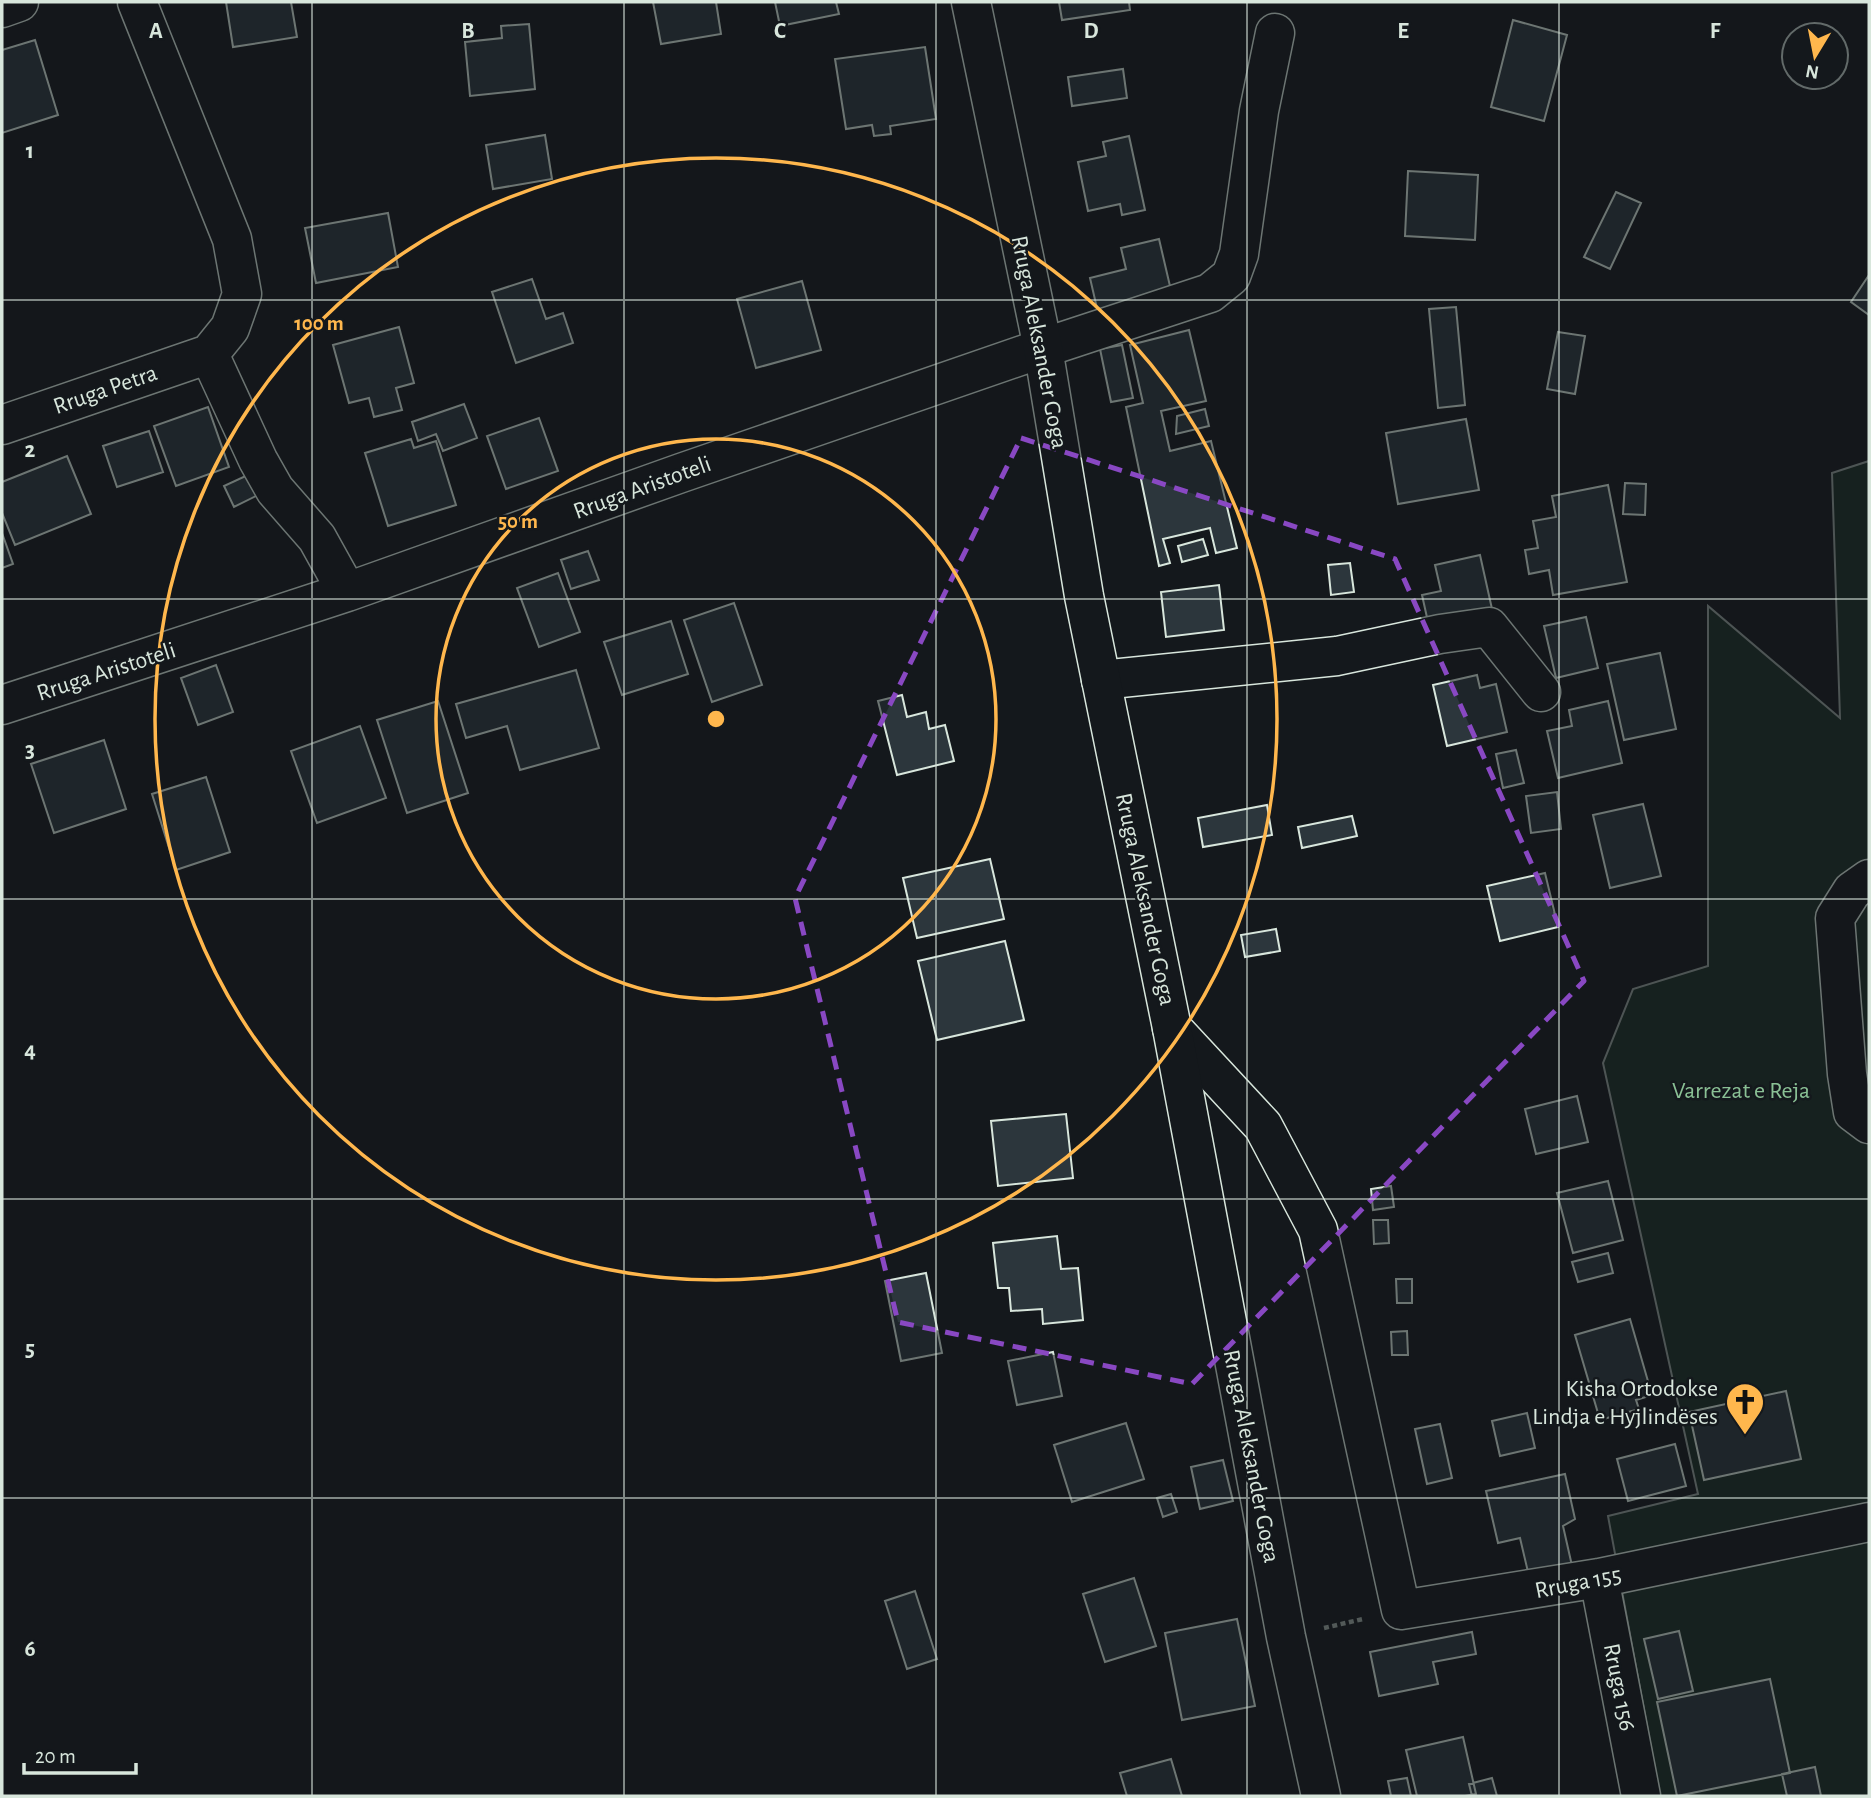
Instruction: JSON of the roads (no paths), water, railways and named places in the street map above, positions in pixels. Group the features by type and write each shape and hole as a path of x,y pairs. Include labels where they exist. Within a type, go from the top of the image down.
{"street":[{"path":"2,8 19,2"},
{"path":"137,2 232,239 242,294 230,328 209,354 258,460 275,490 317,538 347,592"},
{"name":"Rruga Aleksander Goga","path":"971,2 1043,348 1084,596 1172,1028 1286,1637 1321,1796"},
{"name":"Rruga Aristoteli","path":"2,705 347,592 681,473 1210,293 1231,276 1239,254 1259,111 1275,33"},
{"name":"Rruga Petra","path":"2,425 209,354"},
{"path":"1101,680 1337,656 1440,634 1489,627 1541,692"},
{"path":"1869,879 1852,891 1835,918 1847,1074 1853,1112 1869,1124"},
{"name":"Rruga 155","path":"1172,1028 1263,1126 1318,1230 1401,1610 1599,1578 1869,1522"},
{"name":"Rruga 156","path":"1599,1578 1641,1796"}],"place":[{"name":"Kisha Ortodokse Lindja e Hyjlindëses","path":"1745,1436"}],"park label":[{"name":"Varrezat e Reja","path":"1741,1090"}]}
